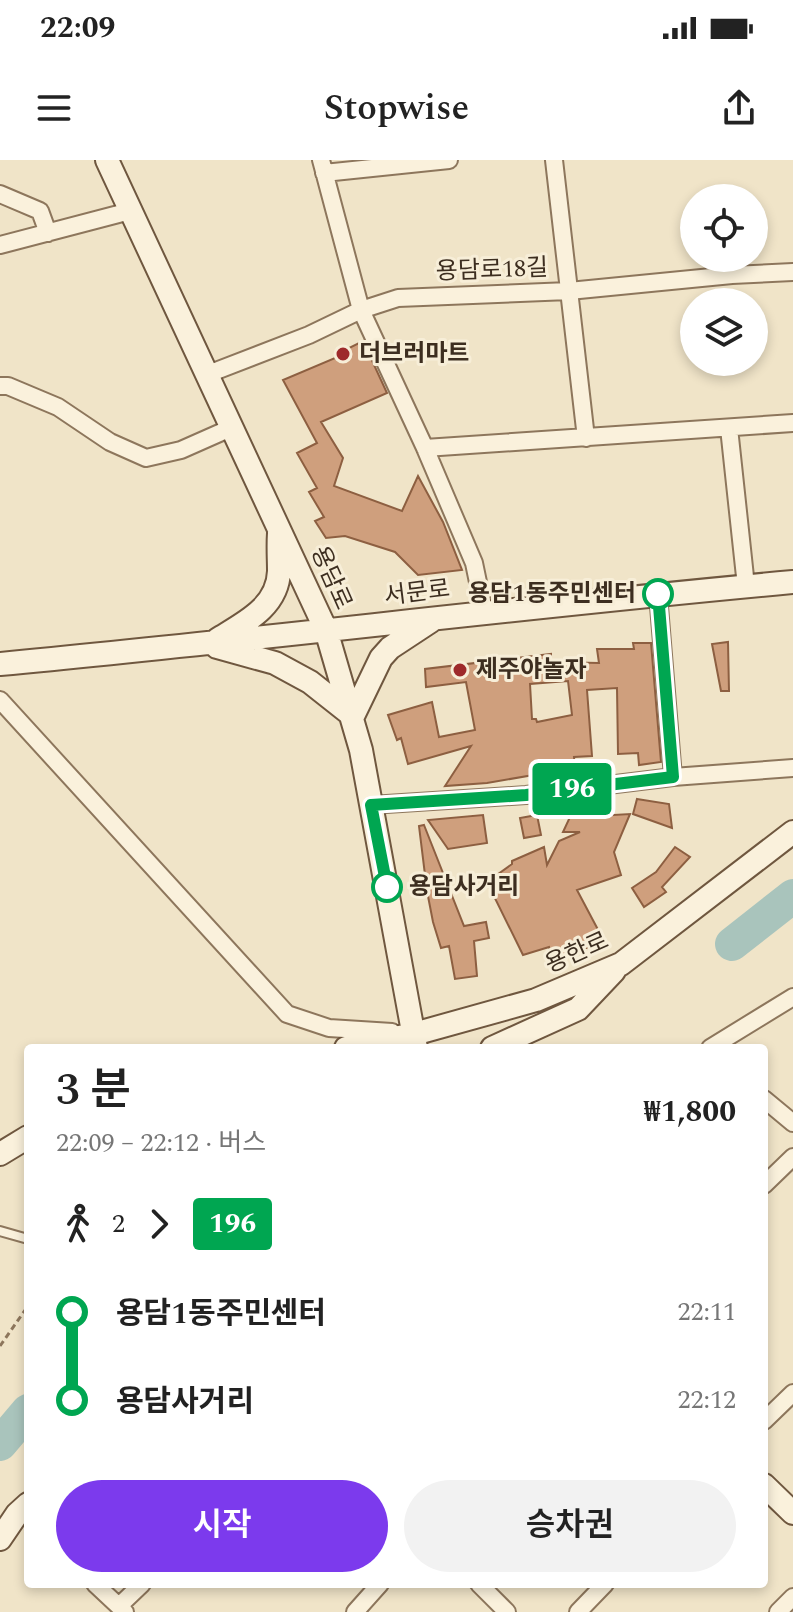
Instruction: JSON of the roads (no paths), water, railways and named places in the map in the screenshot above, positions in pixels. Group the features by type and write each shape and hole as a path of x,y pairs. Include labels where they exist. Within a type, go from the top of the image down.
{"main road":[{"name":"용담로","path":"107,160 326,630 353,716 415,1041"},
{"path":"209,644 256,616 267,604 279,574 280,528"},
{"name":"서문로","path":"0,664 209,644 484,611 793,582"},
{"path":"209,644 275,663 310,682 353,716 381,658 390,648 437,617"},
{"name":"용한로","path":"385,1044 415,1041 536,1000 619,964 793,832"},
{"path":"501,1044 578,1009 619,964"},
{"path":"0,1154 24,1142"},
{"path":"768,1489 793,1513"},
{"path":"0,1539 24,1514"}],"street":[{"path":"449,160 322,166 361,310 474,563 484,611"},
{"path":"554,160 586,438"},
{"path":"0,194 40,211 48,233"},
{"path":"0,245 130,211"},
{"name":"용담로18길","path":"208,374 309,335 361,310 398,298 569,291 793,272"},
{"path":"0,386 8,386 58,407 110,442 146,458 181,450 233,427"},
{"path":"425,448 793,423"},
{"path":"729,428 746,586"},
{"path":"658,594 673,777"},
{"path":"0,700 287,1014 329,1028 415,1041"},
{"path":"371,805 526,795 673,777 793,768"},
{"path":"717,1044 793,997"},
{"path":"768,1102 793,1123"},
{"path":"768,1181 793,1157"},
{"path":"768,1417 793,1393"},
{"path":"99,1588 122,1609 139,1588"},
{"path":"355,1612 376,1588"},
{"path":"483,1588 507,1612"},
{"path":"578,1612 601,1588"},
{"path":"778,1612 793,1597"}],"lane":[{"path":"0,1231 24,1238"}],"waterway":[{"path":"732,944 793,896"},
{"path":"0,1444 24,1416"}],"place":[{"name":"더브러마트","path":"343,354"},
{"name":"용담1동주민센터","path":"658,594"},
{"name":"제주야놀자","path":"460,670"},
{"name":"용담사거리","path":"387,887"}]}
